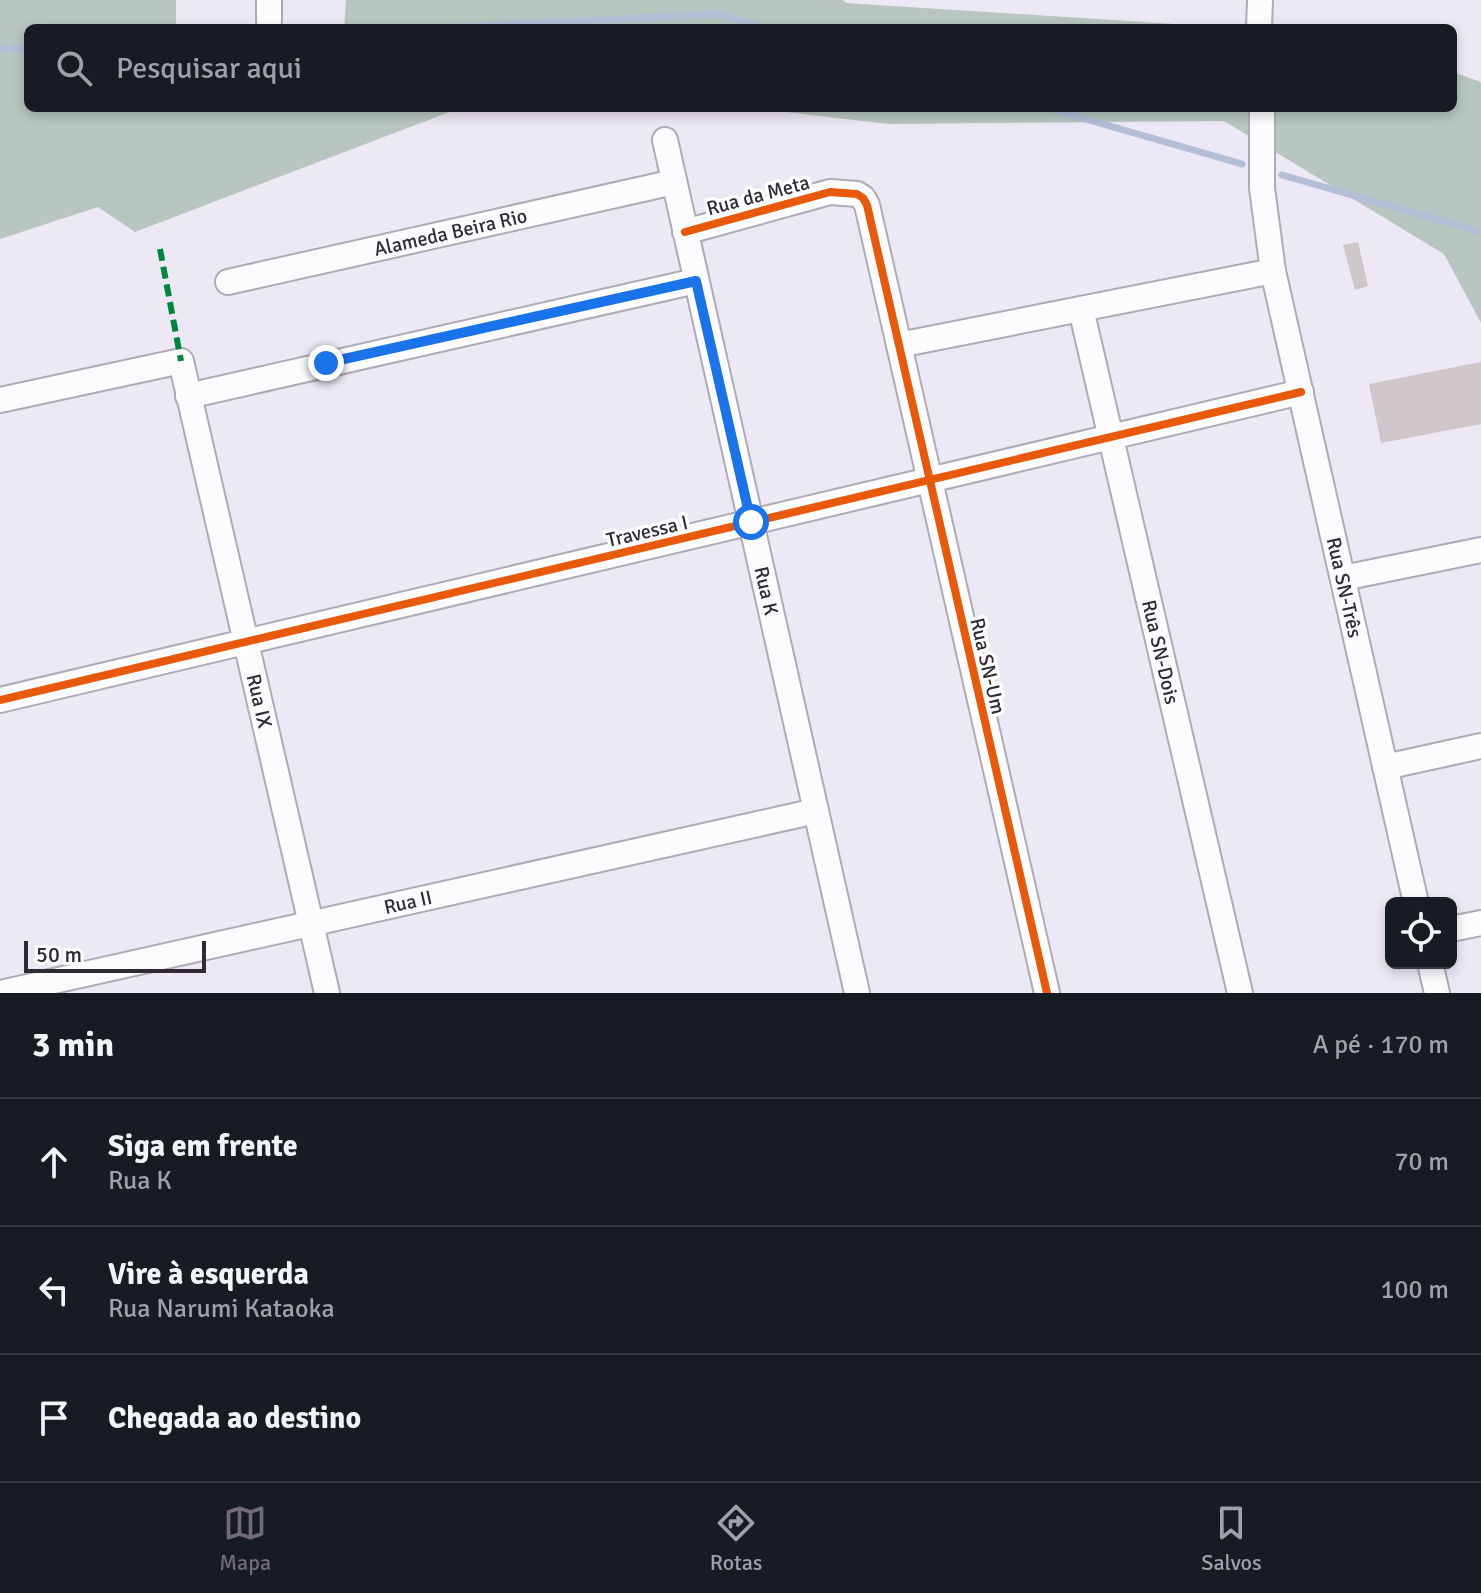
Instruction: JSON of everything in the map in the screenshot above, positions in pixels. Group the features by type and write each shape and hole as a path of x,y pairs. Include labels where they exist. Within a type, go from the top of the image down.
{"street":[{"path":"1259,24 1260,0"},
{"name":"Rua SN-Três","path":"1262,112 1262,188 1273,271 1415,897"},
{"name":"Rua K","path":"665,140 857,993"},
{"name":"Alameda Beira Rio","path":"228,282 674,182"},
{"name":"Rua da Meta","path":"685,232 839,191"},
{"name":"Rua SN-Um","path":"839,191 857,194 867,205 1047,993"},
{"path":"899,345 1273,271"},
{"path":"188,396 696,281"},
{"name":"Rua SN-Dois","path":"1081,309 1240,993"},
{"name":"Rua IX","path":"0,400 181,361 327,993"},
{"name":"Travessa I","path":"0,700 1301,392"},
{"path":"1343,578 1481,550"},
{"path":"1385,767 1481,746"},
{"name":"Rua II","path":"0,993 816,811"},
{"path":"1457,928 1481,923"},
{"path":"1431,969 1437,993"}],"shaded area":[{"path":"0,0 176,0 176,24 24,24 24,112 450,112 135,232 98,207 0,239"},
{"path":"346,0 843,0 846,3 1174,24 344,24"},
{"path":"1457,73 1481,82 1481,323 1444,254 1224,121 888,124 785,112 1457,112"}],"building":[{"path":"1358,242 1368,286 1355,290 1343,245"},
{"path":"1481,362 1481,424 1381,443 1369,384"}],"waterway":[{"path":"515,24 718,14 753,24"},
{"path":"0,49 24,48"},
{"path":"1061,112 1242,164"},
{"path":"1282,175 1481,232"}],"marked path":[{"path":"160,249 181,361"}],"cycle path":[{"path":"685,232 830,192 857,194 867,205 1047,993"},
{"path":"0,700 1301,392"}],"route":[{"path":"326,363 696,281 751,522"}]}
